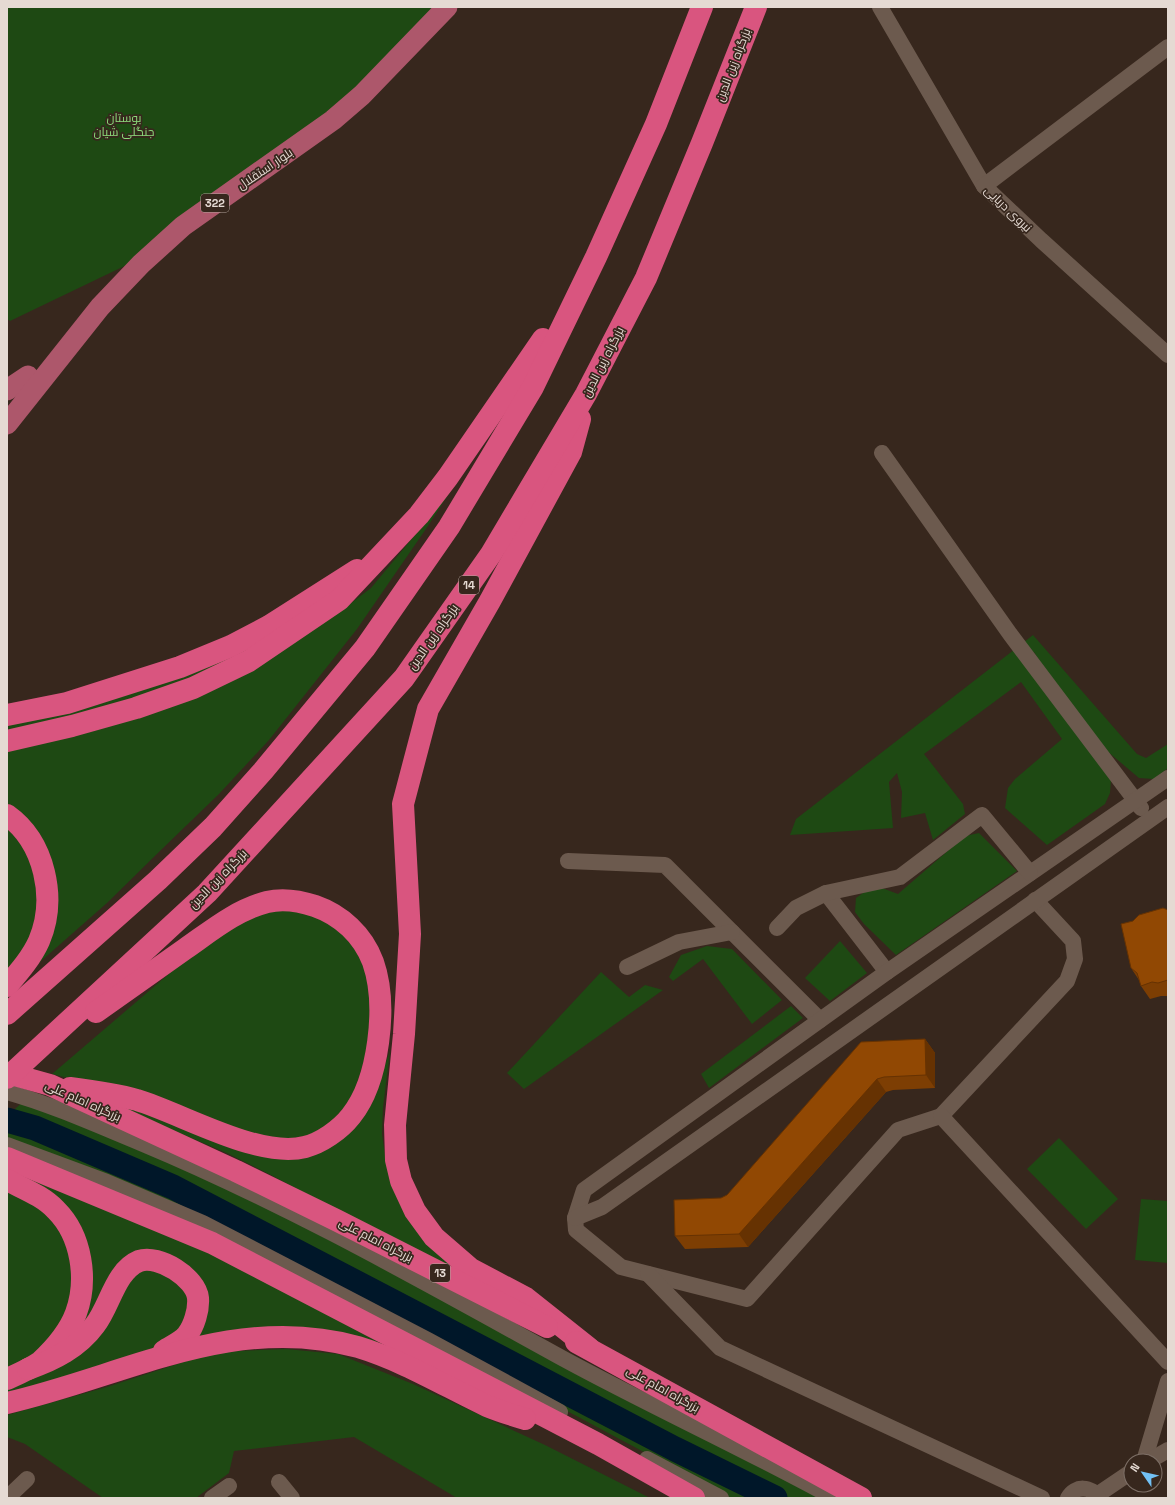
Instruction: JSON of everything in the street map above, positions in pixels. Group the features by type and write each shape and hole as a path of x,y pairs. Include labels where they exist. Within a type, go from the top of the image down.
{"highway":[{"path":"7,1014 158,880 213,827 263,771 365,648 449,527 533,387 656,124 702,7"},
{"name":"بزرگراه زین الدین","path":"7,1078 207,893 404,678 491,554 586,394 646,278 756,7"},
{"path":"7,741 72,726 136,708 193,688 249,661 339,600 419,515 448,477 584,278"},
{"path":"586,394 571,452 490,601 428,709 418,746 403,804 410,934 404,1034 395,1125 396,1160 401,1181 415,1211 434,1236 471,1269 526,1298 589,1348"},
{"path":"7,715 67,703 180,667 231,646 269,626 380,556"},
{"path":"7,815 20,826 32,844 41,864 48,890 45,923 39,941 20,970 7,986"},
{"path":"30,1058 236,914 269,901 288,900 306,903 340,918 355,932 373,961 378,982 380,1024 372,1071 362,1098 351,1116 338,1130 306,1147 289,1150 258,1146 236,1139 137,1100 102,1092 50,1085"},
{"name":"بزرگراه امام علی","path":"7,1073 50,1085 336,1220 589,1348 861,1498"},
{"path":"7,1158 212,1242 598,1444 694,1498"},
{"path":"7,1180 39,1197 57,1211 71,1230 76,1241 82,1268 80,1295 76,1313 70,1326 49,1353 39,1363 7,1379"},
{"path":"28,1369 53,1360 73,1347 94,1326 105,1310 124,1272 140,1261 156,1261 173,1268 187,1278 198,1297 196,1316 186,1336 153,1358"},
{"path":"7,1403 29,1398 153,1358 216,1342 248,1338 297,1337 333,1342 382,1355 436,1379 489,1406 598,1444"}],"main road":[{"name":"بلوار استقلال","path":"7,424 10,400 79,311 125,261 183,210 333,106 359,82 430,7"},
{"name":"بلوار استقلال","path":"10,400 141,264 184,226 333,120 362,95 447,7"}],"street":[{"name":"نیروی دریایی","path":"880,7 984,186 1041,240 1168,355"},
{"path":"984,186 1168,47"},
{"path":"882,453 1010,634 1149,820"},
{"path":"1035,900 1073,941 1075,959 1068,981 941,1116 898,1130 747,1299 621,1267 576,1230 575,1218 584,1190 887,972 1168,778"},
{"path":"575,1218 602,1207 1168,807"},
{"path":"777,928 796,908 826,893 900,877 982,815 1030,873"},
{"path":"568,861 665,865 820,1020"},
{"path":"826,893 887,972"},
{"path":"957,924 972,945"},
{"path":"627,967 679,942 732,932"},
{"path":"7,1092 30,1099 117,1133 179,1159 262,1197 428,1284 628,1395 834,1498"},
{"path":"941,1116 1168,1362"},
{"path":"7,1145 107,1182 203,1223 428,1340 721,1498"},
{"path":"648,1274 720,1348 1042,1498"},
{"path":"1146,1453 1168,1381"},
{"path":"1068,1498 1074,1491 1079,1489 1090,1489 1097,1497 1123,1478"},
{"path":"7,1498 27,1479"},
{"path":"279,1482 292,1498"},
{"path":"212,1498 229,1486"}],"green space":[{"name":"بوستان جنگلی شیان","path":"7,7 453,7 434,30 137,260 10,321 7,319"},
{"path":"493,426 428,526 357,629 269,740 219,794 107,903 32,969 53,917 7,808 7,745 99,724 343,609 371,588 410,541"},
{"path":"283,631 180,686 7,733 7,721"},
{"path":"1033,635 1137,754 1146,758 1168,744 1168,768 1154,779 1139,778 1094,740 1058,691 1034,652 1024,663 1111,780 1110,793 1105,804 1047,845 1005,808 1008,788 1015,779 1062,739 1021,682 924,754 963,804 965,814 933,840 925,813 901,818 902,792 897,773 889,782 893,828 790,835 796,819"},
{"path":"7,826 33,861 40,920 7,977"},
{"path":"979,833 1017,871 896,955 864,924 855,912 856,898 874,885 898,894 965,836"},
{"path":"295,907 347,933 368,970 372,1037 351,1101 320,1133 276,1141 145,1098 52,1074 177,967 245,917"},
{"path":"840,941 867,973 830,1001 805,978"},
{"path":"707,946 732,949 782,1000 752,1024 703,959 673,981 669,977 681,955"},
{"path":"601,972 629,997 645,985 663,990 524,1089 507,1073"},
{"path":"791,1006 803,1018 709,1088 701,1074"},
{"path":"390,1051 383,1108 382,1134 385,1156 397,1196 544,1320 229,1154 93,1096 287,1156 377,1086"},
{"path":"25,1100 216,1180 819,1498 730,1498 481,1365 7,1142 7,1116"},
{"path":"1059,1138 1118,1199 1086,1229 1027,1169"},
{"path":"7,1171 95,1203 227,1261 477,1395 323,1332 7,1396 7,1384 58,1352 84,1249"},
{"path":"7,1186 38,1201 64,1229 77,1286 55,1339 7,1372"},
{"path":"1141,1199 1168,1201 1168,1263 1135,1260"},
{"path":"286,1349 338,1354 413,1384 545,1445 650,1498 457,1498 354,1437 234,1451 229,1473 196,1498 103,1498 25,1444 7,1437 7,1415 107,1387 214,1352"}],"building":[{"path":"1163,908 1168,910 1168,980 1158,983 1152,982 1141,986 1137,973 1131,968 1121,924 1133,921 1139,915"},
{"path":"925,1039 926,1075 884,1077 877,1079 739,1234 675,1236 674,1200 721,1198 727,1195 861,1042"}],"waterway":[{"path":"7,1120 35,1128 173,1187 675,1449 775,1498"}]}
